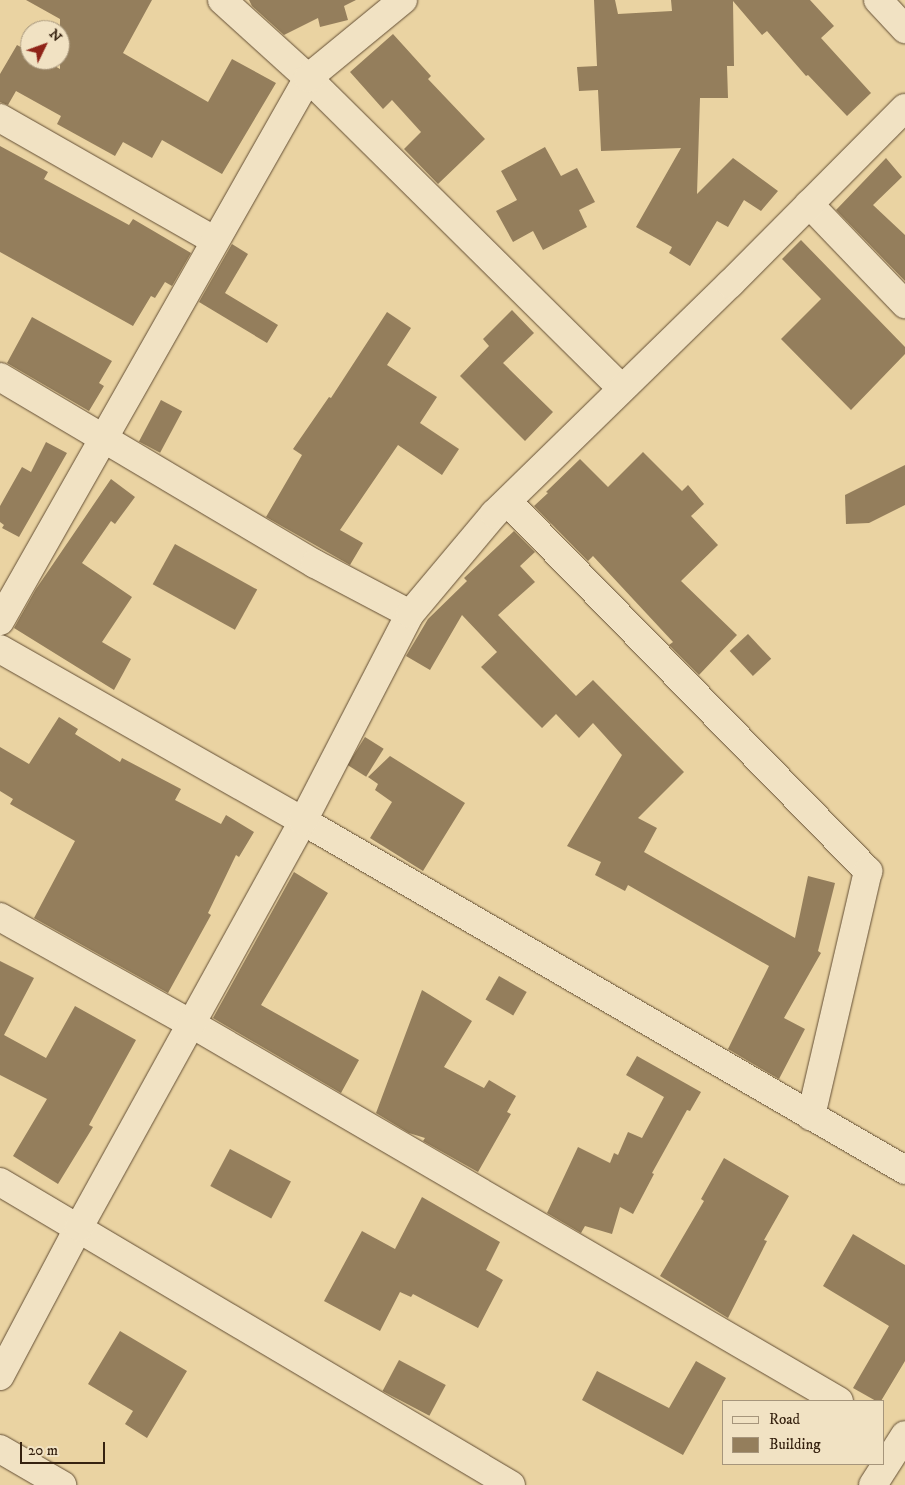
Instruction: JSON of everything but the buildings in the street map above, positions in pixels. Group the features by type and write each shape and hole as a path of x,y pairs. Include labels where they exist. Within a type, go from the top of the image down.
{"street":[{"path":"222,0 308,78 622,388"},
{"path":"0,621 214,240 308,78 404,0"},
{"path":"878,0 905,28"},
{"path":"0,1376 79,1227 303,821 410,614 494,514 905,108"},
{"path":"0,118 214,240"},
{"path":"809,204 905,304"},
{"path":"0,377 316,564 410,614"},
{"path":"508,502 868,871 812,1116"},
{"path":"0,649 303,821 905,1170"},
{"path":"0,917 190,1024 837,1400"},
{"path":"0,1182 79,1227 502,1483"},
{"path":"885,1459 897,1433"},
{"path":"0,1449 62,1485"},
{"path":"873,1485 882,1465"}]}
